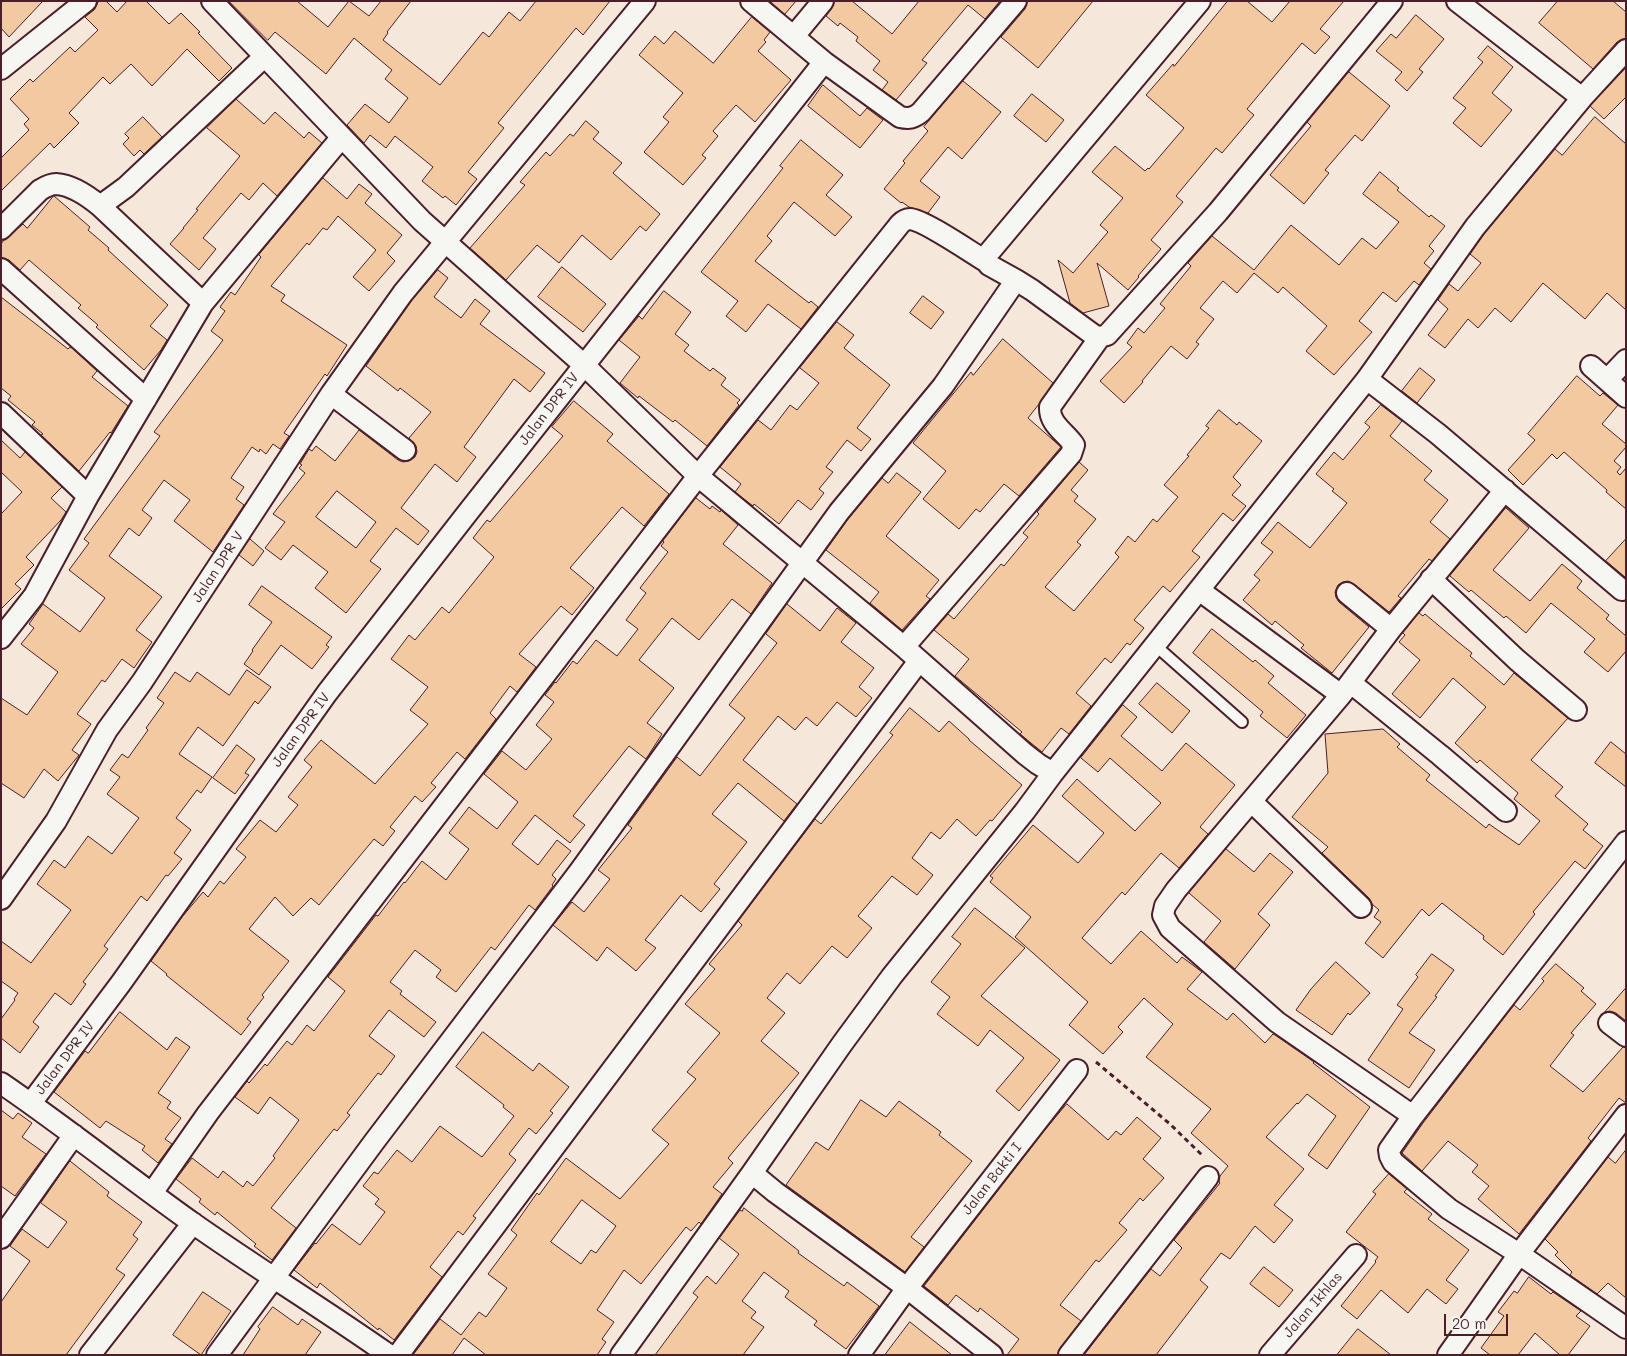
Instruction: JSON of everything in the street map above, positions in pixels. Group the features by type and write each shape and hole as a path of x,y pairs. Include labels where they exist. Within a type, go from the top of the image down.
{"street":[{"path":"1,69 86,1"},
{"path":"212,1 422,221 584,365 698,476 904,648 1025,754 1053,772"},
{"name":"Jalan DPR V","path":"1,899 56,820 107,730 147,673 332,394 403,292 645,1"},
{"path":"752,1 824,62 900,117 908,119 916,116 1016,1"},
{"path":"794,36 824,1"},
{"path":"987,262 987,255 1200,1"},
{"path":"904,648 1071,454 1074,445 1052,421 1050,407 1100,337 1112,330 1218,212 1392,1"},
{"path":"1457,1 1582,98"},
{"path":"621,1355 892,976 1367,379 1475,227 1582,98 1626,50"},
{"path":"100,206 126,187 264,57"},
{"name":"Jalan DPR IV","path":"31,1104 121,983 327,693 824,62"},
{"path":"1,638 34,596 88,496 203,303 342,138"},
{"path":"1,229 40,190 48,186 55,184 82,193 100,206 203,303"},
{"path":"152,1193 208,1113 698,476 903,221 912,219 930,228 1032,290 1095,336 1100,337"},
{"path":"1,269 146,399"},
{"path":"217,1355 374,1142 579,872 839,512 943,386 1016,280"},
{"path":"1607,380 1626,360"},
{"path":"1592,366 1626,397"},
{"path":"1367,379 1438,434 1622,590"},
{"path":"332,394 405,450"},
{"path":"1,413 88,496"},
{"path":"1413,1116 1277,1022 1170,928 1163,915 1165,906 1171,898 1346,689 1391,629 1505,490"},
{"path":"1431,579 1517,660 1576,710"},
{"path":"1199,590 1440,755 1506,811"},
{"path":"1347,593 1391,629"},
{"path":"398,1355 919,661"},
{"path":"1252,802 1361,907"},
{"path":"1626,842 1413,1116 1389,1150 1391,1159 1449,1209 1520,1254 1626,1328"},
{"path":"1609,1023 1626,1036"},
{"name":"Jalan Bakti I","path":"859,1355 907,1288 1077,1070"},
{"path":"1,1082 193,1223 389,1355"},
{"path":"1448,1355 1520,1254 1626,1115"},
{"path":"1,1238 74,1135"},
{"path":"752,1173 782,1198 907,1288 992,1355"},
{"path":"1069,1355 1208,1177"},
{"path":"90,1355 193,1223"},
{"name":"Jalan Ikhlas","path":"1270,1355 1356,1255"}],"lane":[{"path":"1156,646 1242,722"}],"path":[{"path":"1077,1070 1086,1062 1094,1061 1098,1064 1170,1124 1208,1160 1211,1170 1208,1177"}],"building":[{"path":"1,1 43,1 9,37 1,28"},
{"path":"99,1 106,1 117,12 127,1 146,1 169,24 181,13 232,68 219,81 187,49 152,86 131,64 110,84 103,77 69,113 79,123 54,148 50,143 1,191 1,158 29,130 24,124 29,119 10,99 30,79 33,82 70,47 75,52 98,30 85,17 94,10"},
{"path":"229,1 297,1 328,27 349,1 369,16 381,1 411,1 383,40 440,85 483,32 489,37 509,12 520,21 536,1 610,1 583,35 576,28 498,123 504,128 468,172 477,179 456,205 445,196 443,198 422,181 433,167 395,136 386,148 370,135 364,143 347,125 365,104 389,123 408,98 385,79 392,70 354,38 326,74 275,32 268,40"},
{"path":"770,1 796,1 785,14"},
{"path":"835,1 852,1 892,34 919,1 1000,1 985,19 968,5 922,60 927,63 896,100 882,90 888,82 873,70 880,61 856,41 858,37 840,23 838,26 826,16"},
{"path":"1028,1 1093,1 1038,68 1001,37 1025,9"},
{"path":"1228,1 1247,1 1272,22 1290,1 1344,1 1320,29 1330,37 1315,54 1302,43 1247,109 1254,115 1222,153 1216,148 1176,196 1183,202 1151,240 1161,249 1128,290 1097,263 1109,306 1083,313 1070,303 1058,260 1073,273 1108,232 1100,225 1123,198 1092,172 1115,146 1145,171 1149,169 1184,128 1146,95 1173,64 1174,66"},
{"path":"1558,1 1613,1 1626,12 1626,38 1617,42 1593,69 1539,23"},
{"path":"1416,15 1444,39 1419,69 1423,72 1407,91 1395,80 1402,72 1376,51 1391,34 1396,38"},
{"path":"752,17 770,32 764,40 766,42 758,51 791,80 755,122 736,105 713,131 718,136 702,155 706,158 683,185 644,152 669,122 663,117 683,93 639,55 655,36 664,44 675,31 713,63"},
{"path":"1488,46 1513,67 1492,93 1512,110 1481,147 1453,123 1466,108 1453,98 1483,62 1478,58"},
{"path":"1626,68 1626,97 1604,119 1590,106"},
{"path":"1349,72 1390,106 1362,141 1355,135 1325,170 1329,173 1304,204 1270,175 1311,126 1307,122"},
{"path":"963,81 1001,112 962,159 948,147 920,181 940,197 928,213 909,207 884,189 905,163 903,161 928,131 924,127"},
{"path":"823,85 860,116 867,108 883,120 860,148 808,106"},
{"path":"1032,94 1064,120 1046,142 1014,116"},
{"path":"236,99 264,124 275,112 304,138 309,132 322,143 277,196 263,183 249,200 241,193 203,238 216,249 199,270 170,244 240,156 207,128"},
{"path":"143,117 162,137 144,154 140,150 134,156 123,144 129,138 125,134"},
{"path":"1595,117 1626,144 1626,310 1607,293 1585,319 1543,283 1511,322 1495,308 1478,328 1468,319 1445,348 1428,335 1448,309 1438,300 1449,284 1458,291 1481,263 1470,254 1484,234 1555,149 1562,155"},
{"path":"586,121 599,132 593,139 622,163 613,173 660,214 646,231 640,226 611,260 582,235 559,263 537,245 506,280 470,248 525,185 520,182 546,152 550,156 570,134 573,136"},
{"path":"801,140 843,175 826,195 852,217 835,236 794,202 767,236 772,241 755,261 809,303 811,301 818,307 801,329 768,304 746,332 726,316 738,301 701,272 783,168 780,166"},
{"path":"1380,172 1399,188 1397,190 1429,217 1431,215 1445,226 1429,246 1434,251 1424,263 1431,269 1419,285 1414,281 1396,302 1383,292 1359,321 1372,332 1334,375 1306,351 1327,326 1283,287 1278,293 1254,273 1237,293 1223,281 1200,308 1214,319 1196,342 1199,344 1187,359 1171,346 1124,403 1100,381 1132,347 1127,343 1138,328 1144,333 1165,308 1160,304 1191,266 1188,263 1212,236 1254,270 1291,225 1339,265 1362,238 1376,249 1399,222 1363,194"},
{"path":"323,178 347,199 359,184 372,194 365,203 402,235 387,253 395,261 369,291 353,277 376,250 338,216 327,230 323,228 309,245 307,243 271,286 285,295 281,301 347,345 327,376 325,374 284,433 289,436 280,449 273,444 266,454 260,449 259,452 252,447 231,478 244,487 236,499 244,505 213,552 174,521 190,500 164,480 142,510 152,518 139,536 129,528 109,556 162,597 136,630 152,642 134,668 122,659 105,682 102,680 77,714 91,724 72,750 79,755 58,781 44,769 24,798 1,783 1,698 27,715 58,672 21,644 34,628 29,624 43,604 80,632 105,598 69,570 89,543 84,539 160,436 154,432 223,340 211,331 225,311 220,307 231,292 235,295 261,257 259,255"},
{"path":"54,196 90,227 88,230 109,248 108,250 168,305 150,326 167,340 144,370 96,327 98,325 78,308 81,305 29,260 20,270 9,260 1,257 1,244 4,240 23,224 27,228"},
{"path":"562,267 606,304 583,332 538,297"},
{"path":"438,270 448,278 434,297 461,318 475,299 490,311 480,324 545,373 530,392 514,379 464,447 476,457 457,482 435,464 401,508 429,531 418,545 396,528 370,561 381,569 346,613 315,588 328,572 293,545 281,560 265,548 285,522 273,514 305,473 299,468 309,449 312,451 316,446 335,461 359,430 398,460 403,462 409,461 415,457 417,452 416,446 409,438 431,412 400,388 398,391 366,366 412,300","holes":["337,491 376,522 356,548 316,517"]},
{"path":"664,291 691,312 675,334 689,345 684,351 710,371 713,368 726,378 721,385 740,400 737,403 739,405 707,446 675,420 673,422 620,383 640,357 619,340 639,316 642,319"},
{"path":"923,296 944,312 931,329 910,313"},
{"path":"1,297 68,349 72,348 97,371 92,377 128,406 111,433 79,471 32,425 35,422 8,400 11,396 1,388"},
{"path":"837,322 854,335 844,348 890,385 857,428 871,439 861,451 847,440 826,467 833,472 819,489 824,493 811,510 798,500 779,524 735,492 741,484 720,467 758,420 771,430 790,405 797,410 819,383 800,368"},
{"path":"1003,339 1053,383 1028,418 1061,447 1019,496 1004,484 980,512 976,509 959,529 923,499 946,471 913,443 971,372 973,375"},
{"path":"1420,368 1435,380 1417,403 1402,391"},
{"path":"1577,376 1600,396 1603,393 1618,405 1602,424 1626,444 1626,447 1614,461 1621,467 1617,472 1620,475 1626,468 1626,509 1564,452 1557,459 1552,454 1523,485 1508,470 1535,440 1528,434"},
{"path":"574,401 613,434 607,441 669,494 644,526 622,507 570,568 594,588 572,615 561,606 519,654 536,667 517,692 510,686 490,713 496,719 465,759 457,752 431,783 436,787 422,802 415,796 390,827 395,831 383,846 374,839 319,905 311,898 293,916 275,897 249,929 289,961 262,995 264,997 247,1019 251,1022 241,1035 151,961 182,917 203,892 208,897 220,881 224,884 246,857 236,849 260,820 276,832 298,805 288,797 312,767 304,760 321,740 375,784 428,724 410,710 428,687 391,659 409,635 415,640 442,607 449,613 494,557 473,538 487,520 490,522 563,436 552,427"},
{"path":"1381,405 1402,421 1390,436 1432,471 1424,480 1448,500 1430,522 1450,539 1432,561 1429,559 1398,596 1401,598 1389,612 1354,584 1348,581 1338,585 1335,592 1339,602 1369,627 1332,673 1301,648 1304,645 1275,621 1272,625 1243,600 1260,580 1254,575 1273,552 1261,543 1278,522 1310,548 1347,503 1316,474 1334,452 1343,460 1370,427 1365,423"},
{"path":"1219,410 1237,425 1239,422 1262,441 1233,477 1241,485 1232,495 1246,506 1233,521 1223,513 1192,551 1200,557 1170,592 1163,586 1134,620 1144,628 1130,645 1127,643 1111,663 1105,658 1076,693 1091,706 1069,734 1061,728 1042,752 1020,734 1022,732 955,676 969,659 934,630 948,614 954,619 1001,564 1004,566 1028,537 1023,533 1039,514 1037,512 1079,462 1088,470 1071,490 1078,496 1074,501 1096,519 1077,542 1081,545 1045,587 1074,611 1119,557 1115,553 1128,536 1135,542 1153,519 1157,522 1178,497 1164,485 1189,456 1187,455 1209,428 1206,426"},
{"path":"1,440 20,458 25,452 62,487 51,498 66,512 61,520 26,557 34,565 15,584 21,589 1,609 1,514 22,492 1,472"},
{"path":"897,473 921,492 886,536 939,580 926,596 930,599 902,630 870,603 879,592 826,550 848,519 882,478 888,483"},
{"path":"696,498 710,509 712,506 720,512 721,510 738,525 723,544 772,583 751,614 732,599 699,640 672,618 639,660 674,688 647,723 662,734 646,759 629,746 573,816 585,825 570,843 535,815 512,844 538,865 557,840 571,851 552,875 556,879 553,886 535,910 529,905 495,950 491,947 456,992 436,977 441,970 415,950 390,982 402,991 400,994 436,1022 424,1037 389,1010 369,1036 395,1056 381,1075 378,1073 347,1113 350,1115 337,1131 334,1129 271,1208 296,1228 272,1260 254,1246 256,1244 217,1212 215,1215 199,1202 201,1199 176,1179 192,1158 218,1178 223,1171 243,1187 247,1181 253,1186 275,1158 273,1156 299,1120 270,1097 258,1114 235,1097 247,1081 249,1083 265,1064 267,1066 287,1041 292,1045 307,1025 314,1031 345,991 328,977 376,915 378,916 422,861 446,880 469,849 449,833 469,807 497,829 518,802 484,774 502,751 526,770 552,739 536,725 554,702 545,695 555,682 573,661 577,664 596,640 617,656 638,629 626,620 646,593 640,588 668,552 661,546 663,541"},
{"path":"1506,508 1529,528 1493,570 1530,601 1562,564 1582,581 1577,588 1609,615 1606,619 1626,636 1626,651 1608,672 1584,652 1595,639 1551,603 1526,633 1506,616 1504,618 1471,590 1469,592 1450,576"},
{"path":"250,539 264,551 253,566 239,555"},
{"path":"1626,539 1626,578 1606,561"},
{"path":"262,586 332,637 326,645 329,647 312,669 281,645 259,675 244,664 272,622 249,605"},
{"path":"787,604 820,631 837,608 856,623 841,642 874,668 859,687 872,698 856,717 837,702 817,726 806,717 795,730 778,716 743,760 797,804 784,821 738,783 712,814 747,842 714,884 720,889 701,912 681,895 645,940 656,948 636,971 607,947 597,961 553,925 572,902 584,912 610,879 598,870 632,828 628,825 677,757 700,776 745,718 729,705 777,643 766,634"},
{"path":"1419,613 1423,616 1425,614 1472,653 1470,656 1504,685 1514,673 1568,718 1531,760 1563,787 1555,796 1588,824 1583,830 1603,846 1585,869 1575,861 1533,912 1535,914 1503,955 1483,939 1484,936 1442,903 1429,916 1422,909 1383,958 1365,943 1381,922 1374,917 1379,910 1322,853 1328,847 1292,817 1328,773 1325,734 1383,729 1400,744 1397,747 1430,775 1426,780 1486,828 1489,824 1519,845 1540,821 1514,799 1518,793 1480,760 1477,763 1455,743 1486,707 1453,678 1420,718 1392,694 1420,660 1399,642 1405,635 1403,633"},
{"path":"1212,629 1253,662 1255,660 1274,676 1268,683 1306,715 1287,738 1260,716 1263,712 1193,653"},
{"path":"247,670 271,687 258,704 255,701 223,746 198,727 179,754 212,777 201,793 197,790 176,818 191,830 174,853 182,859 168,876 166,875 147,901 141,896 104,946 108,949 83,982 86,984 71,1005 55,993 33,1022 39,1027 20,1053 1,1038 1,1019 18,993 1,981 1,941 31,963 71,910 37,884 54,860 65,868 88,836 112,854 139,818 107,794 120,777 110,770 122,754 128,758 148,730 146,728 164,703 157,698 175,672 190,682 197,672 229,695"},
{"path":"1157,683 1190,711 1172,733 1139,704"},
{"path":"1123,705 1137,717 1121,736 1162,771 1186,743 1235,785 1200,827 1208,834 1179,868 1161,853 1125,895 1122,892 1082,938 1111,964 1141,931 1177,963 1182,957 1202,972 1187,989 1227,1020 1233,1013 1265,1043 1273,1034 1275,1035 1314,1062 1370,1107 1327,1169 1308,1155 1336,1116 1307,1094 1266,1137 1304,1169 1274,1205 1293,1220 1274,1243 1255,1226 1230,1259 1221,1253 1200,1280 1208,1287 1156,1355 1084,1355 1151,1269 1160,1276 1182,1248 1174,1240 1220,1183 1220,1176 1228,1166 1191,1133 1211,1109 1146,1057 1173,1024 1144,998 1118,1027 1123,1032 1103,1054 1069,1025 1088,1002 1015,937 1031,917 990,882 993,878 990,876 1033,825 1078,863 1104,833 1062,796 1077,779 1135,831 1161,803 1110,758 1098,772 1081,758"},
{"path":"910,708 939,732 949,721 1022,785 992,821 990,820 976,836 957,819 940,839 931,832 912,858 933,875 917,895 892,876 858,916 872,928 847,958 832,946 800,984 787,973 767,998 785,1013 761,1041 799,1073 728,1158 733,1163 713,1187 722,1194 701,1224 699,1222 691,1231 686,1227 641,1284 624,1270 597,1310 614,1322 602,1339 606,1342 597,1355 486,1355 464,1338 452,1355 413,1355 440,1319 461,1335 479,1312 486,1317 507,1288 488,1274 517,1235 511,1230 537,1193 539,1195 566,1158 620,1199 669,1144 652,1130 696,1079 687,1072 720,1033 685,1004 715,969 709,964 742,925 738,921 815,819 821,824 893,735 890,733","holes":["582,1200 616,1226 596,1253 591,1250 581,1264 551,1242"]},
{"path":"1611,742 1626,754 1626,787 1595,763"},
{"path":"237,745 255,759 245,773 249,775 235,794 213,778"},
{"path":"1226,849 1254,872 1270,853 1293,872 1258,914 1270,925 1235,969 1204,942 1221,921 1189,893"},
{"path":"975,908 1025,948 981,996 1060,1060 1019,1111 996,1091 1024,1058 990,1030 978,1046 937,1014 950,997 931,982 961,944 952,937"},
{"path":"1432,954 1454,970 1435,996 1437,997 1409,1033 1435,1050 1409,1088 1368,1060 1403,1009 1397,1005"},
{"path":"1336,962 1370,993 1350,1015 1348,1013 1332,1035 1296,1010 1311,989"},
{"path":"1556,964 1584,988 1581,991 1596,1004 1571,1033 1574,1035 1550,1066 1583,1092 1623,1047 1626,1048 1626,1103 1619,1098 1588,1138 1591,1141 1519,1234 1478,1199 1489,1186 1472,1172 1478,1165 1448,1141 1422,1171 1402,1153 1514,1005 1520,1010 1544,981 1542,979"},
{"path":"1626,988 1626,1021 1616,1013 1605,1012"},
{"path":"120,1012 167,1050 176,1037 190,1047 158,1093 171,1102 167,1108 181,1118 165,1139 172,1144 158,1163 142,1150 145,1146 106,1121 100,1128 54,1092 85,1051 88,1053"},
{"path":"483,1032 533,1071 539,1063 569,1087 550,1111 553,1113 536,1134 529,1128 509,1154 516,1160 473,1216 476,1218 463,1235 458,1231 430,1267 442,1277 394,1340 379,1328 378,1330 320,1283 317,1288 294,1270 332,1224 360,1245 385,1212 375,1204 379,1199 363,1186 374,1172 378,1174 397,1150 412,1162 440,1126 482,1157 514,1116 503,1107 504,1105 456,1067"},
{"path":"861,1100 886,1117 899,1101 941,1132 939,1135 972,1161 911,1237 924,1247 905,1272 786,1185 816,1142 828,1150"},
{"path":"1067,1104 1108,1140 1116,1131 1121,1135 1137,1117 1161,1138 1143,1159 1164,1178 1143,1201 1140,1198 1119,1223 1127,1230 1099,1262 1096,1260 1060,1305 1081,1321 1060,1348 1057,1355 1007,1355 1019,1339 980,1308 978,1312 956,1295 948,1305 924,1286"},
{"path":"1,1110 13,1119 18,1113 32,1123 22,1137 46,1154 15,1196 1,1186"},
{"path":"1626,1150 1626,1298 1608,1283 1597,1294 1570,1275 1572,1272 1555,1255 1558,1252 1545,1239 1608,1157 1615,1163"},
{"path":"70,1161 109,1192 107,1196 142,1222 133,1235 138,1239 116,1269 125,1275 66,1355 1,1355 1,1302 30,1261 10,1246 22,1229 48,1248 67,1222 41,1203"},
{"path":"1389,1174 1407,1189 1404,1192 1432,1214 1428,1219 1469,1250 1446,1280 1458,1289 1446,1304 1427,1289 1408,1313 1381,1290 1357,1319 1341,1306 1378,1257 1346,1232 1376,1194 1373,1192"},
{"path":"744,1208 799,1251 798,1253 844,1286 847,1282 879,1306 846,1349 814,1325 817,1321 785,1297 789,1291 764,1272 742,1301 756,1312 751,1318 764,1327 743,1355 655,1355 698,1297 693,1293 707,1276 716,1284 739,1254 719,1238 740,1210 742,1211"},
{"path":"1264,1267 1293,1290 1279,1307 1250,1284"},
{"path":"1529,1277 1551,1294 1553,1292 1581,1311 1576,1316 1590,1326 1568,1355 1560,1355 1535,1333 1518,1355 1490,1355 1481,1348 1504,1316 1498,1312 1514,1291 1517,1293"},
{"path":"203,1292 231,1311 201,1355 173,1335"},
{"path":"273,1307 298,1325 302,1319 321,1332 305,1355 243,1355 260,1329 258,1327"},
{"path":"910,1322 925,1334 952,1355 885,1355"},
{"path":"1358,1329 1391,1355 1337,1355"}]}
